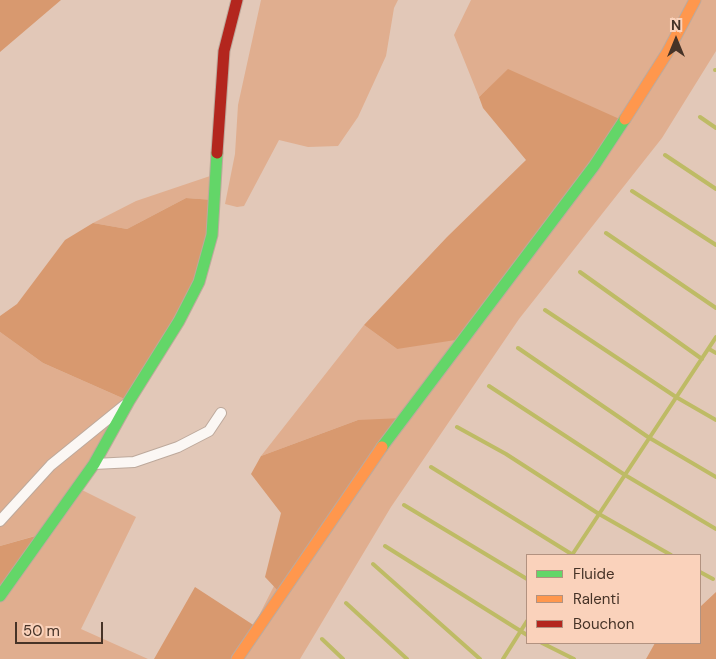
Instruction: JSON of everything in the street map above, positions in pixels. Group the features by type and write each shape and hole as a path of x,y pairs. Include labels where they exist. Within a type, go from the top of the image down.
{"main road":[{"path":"0,596 94,464 129,401 179,321 199,282 212,235 224,51 237,0"},
{"path":"237,659 402,418 594,166 667,52 695,0"}],"street":[{"path":"0,521 51,465 129,401"},
{"path":"94,464 134,462 178,447 209,430 221,413"}],"shaded area":[{"path":"0,0 61,0 0,52"},
{"path":"261,0 398,0 394,8 386,56 358,117 338,146 308,147 279,140 244,206 237,207 225,204 235,154 238,105"},
{"path":"471,0 716,0 716,51 662,138 519,319 391,507 300,659 237,659 358,420 261,456 364,325 397,349 594,166 508,70 479,97 454,35"},
{"path":"508,69 624,121 462,339 397,349 364,325 447,237 526,160 483,108 479,97"},
{"path":"216,174 214,200 186,198 127,229 93,223 136,201"},
{"path":"186,198 214,200 207,256 129,401 43,363 0,332 0,316 17,304 65,240 93,223 127,229"},
{"path":"0,332 43,363 129,401 78,488 136,517 81,629 148,659 0,659 0,596 45,533 0,546"},
{"path":"402,418 281,594 265,577 281,513 251,474 261,456 358,420"},
{"path":"46,533 0,596 0,546"},
{"path":"195,587 258,628 237,659 154,659"},
{"path":"716,592 716,659 646,659 654,644 701,644 701,606"}],"waterway":[{"path":"700,117 716,128"},
{"path":"665,155 716,189"},
{"path":"632,191 716,245"},
{"path":"606,233 716,308"},
{"path":"580,272 702,359"},
{"path":"545,310 676,397 716,420"},
{"path":"573,554 716,337"},
{"path":"518,348 648,437 716,477"},
{"path":"709,349 716,353"},
{"path":"489,386 625,475 716,529"},
{"path":"457,427 506,454 599,514 669,554"},
{"path":"431,467 571,554"},
{"path":"404,505 526,578"},
{"path":"385,546 526,634"},
{"path":"373,564 480,659"},
{"path":"701,573 713,579"},
{"path":"346,603 407,659"},
{"path":"503,659 526,623"},
{"path":"322,639 343,659"},
{"path":"544,644 574,659"}],"traffic: fast":[{"path":"382,447 594,166 625,119"},
{"path":"0,596 94,464 129,401 179,321 199,282 212,235 217,153"}],"traffic: slow":[{"path":"625,119 667,53 695,0"},
{"path":"237,659 382,447"}],"traffic: jam":[{"path":"217,153 224,51 237,0"}]}
